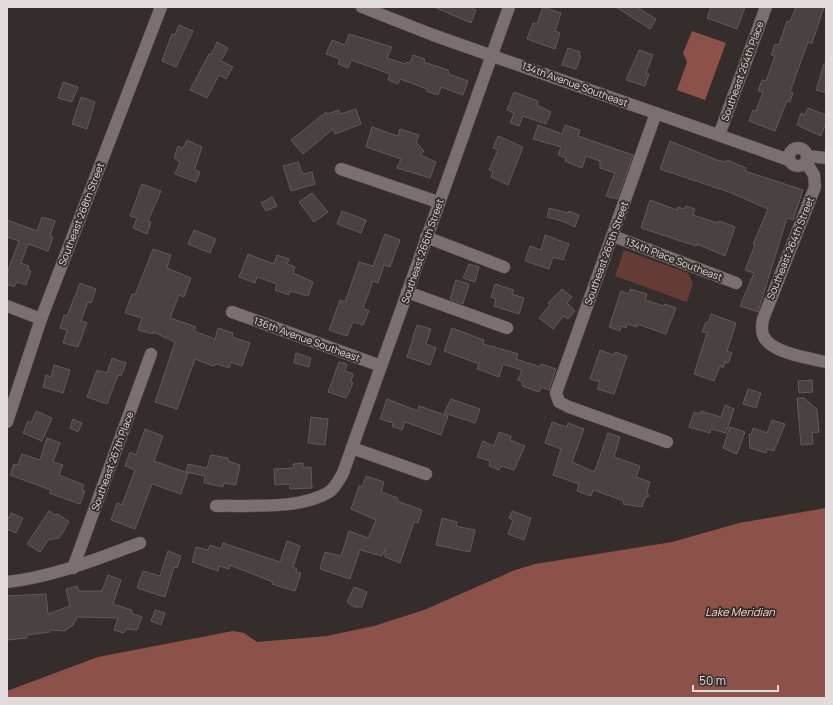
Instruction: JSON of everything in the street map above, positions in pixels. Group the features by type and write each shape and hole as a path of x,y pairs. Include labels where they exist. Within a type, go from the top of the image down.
{"street":[{"name":"Southeast 268th Street","path":"7,422 41,319 160,7"},
{"name":"134th Avenue Southeast","path":"362,7 433,36 492,55 789,160 795,166 801,166 806,159 826,158"},
{"name":"Southeast 266th Street","path":"216,506 298,502 317,498 330,492 343,473 438,202 509,7"},
{"name":"Southeast 264th Place","path":"719,136 766,7"},
{"name":"Southeast 265th Street","path":"656,113 556,392 559,402 569,407 667,442"},
{"name":"Southeast 264th Street","path":"806,159 814,175 814,187 763,319 763,336 768,343 791,354 826,362"},
{"path":"341,169 438,202"},
{"name":"134th Place Southeast","path":"613,236 736,283"},
{"path":"426,238 504,267"},
{"path":"407,292 507,328"},
{"path":"7,306 41,319"},
{"name":"136th Avenue Southeast","path":"232,312 381,366"},
{"name":"Southeast 267th Place","path":"73,568 151,354"},
{"path":"352,448 426,474"},
{"path":"7,582 51,574 73,568 140,543"}],"shaded area":[{"path":"624,250 688,273 693,284 687,302 615,276"}],"water":[{"path":"692,31 726,43 705,100 677,90 687,62 683,53"},
{"name":"Lake Meridian","path":"826,508 826,698 7,698 7,691 98,657 233,631 244,633 257,642 327,636 374,626 424,610 515,570 535,564 672,542 739,523"}],"building":[{"path":"434,7 469,7 476,10 471,23"},
{"path":"543,7 561,13 555,31 560,33 555,49 527,39 533,23 537,24"},
{"path":"616,7 637,7 656,19 650,29"},
{"path":"711,7 745,7 737,29 707,18"},
{"path":"796,7 824,7 812,43 808,42 796,75 790,92 793,93 790,102 787,101 775,131 749,121 753,110 756,111 763,92 758,91 762,80 766,81 775,56 771,55 775,44 779,45 787,21 790,22"},
{"path":"179,25 193,31 176,67 162,61 172,34 175,35"},
{"path":"349,34 392,47 387,58 405,64 406,62 410,63 413,55 425,59 424,62 448,70 449,74 468,81 463,95 441,87 438,95 426,91 427,89 400,79 398,84 388,80 390,74 351,60 348,68 338,64 340,59 326,54 332,40 345,45"},
{"path":"217,42 228,48 221,61 233,67 226,79 219,75 207,98 190,90"},
{"path":"568,48 580,52 579,55 581,56 576,69 562,65"},
{"path":"639,50 653,55 646,73 649,74 645,86 626,80"},
{"path":"824,64 826,64 826,93 816,90"},
{"path":"63,82 78,87 72,102 58,98"},
{"path":"514,92 538,101 537,105 551,112 546,124 523,116 519,126 510,123 514,113 507,110"},
{"path":"81,97 95,102 87,129 72,124"},
{"path":"808,108 826,115 826,122 821,136 797,125 801,113 805,115"},
{"path":"356,109 361,124 335,134 333,129 303,154 291,140 326,112 327,114 339,110 340,114"},
{"path":"538,125 562,134 565,125 580,130 578,136 633,155 617,199 606,196 615,173 600,168 600,161 586,156 582,168 565,161 566,158 558,155 561,147 533,139"},
{"path":"372,127 398,136 400,129 419,135 416,142 424,151 420,155 436,162 430,178 397,168 401,159 366,147"},
{"path":"498,136 523,147 508,185 491,177 493,171 489,170 498,150 493,148"},
{"path":"187,140 202,147 195,168 195,170 200,172 196,182 175,174 180,162 174,158 178,146 183,148"},
{"path":"670,141 717,160 726,162 727,160 746,168 745,171 803,190 793,220 787,218 758,312 740,306 754,273 745,270 755,245 753,244 768,209 729,192 660,169"},
{"path":"298,162 303,174 312,172 315,184 291,191 283,166"},
{"path":"142,184 161,191 148,221 151,222 147,234 133,228 137,218 130,216"},
{"path":"312,193 328,212 314,222 299,202"},
{"path":"272,197 277,206 266,211 261,203"},
{"path":"650,200 677,210 678,207 684,209 686,206 695,209 693,215 718,223 719,221 735,227 725,256 697,244 696,246 641,228"},
{"path":"549,208 568,213 569,211 579,215 575,227 565,222 547,217"},
{"path":"342,211 366,220 361,233 337,224"},
{"path":"42,217 55,221 50,236 53,237 48,251 28,244 21,263 29,266 28,270 31,271 26,285 17,282 14,287 7,284 7,273 19,241 7,237 7,220 37,231"},
{"path":"194,230 216,239 210,253 188,244"},
{"path":"385,234 400,240 390,267 384,265 378,283 373,281 363,308 369,311 363,325 353,322 347,336 329,330 340,300 345,302 359,262 373,266"},
{"path":"545,235 569,244 563,260 553,257 549,269 525,261 530,246 541,250"},
{"path":"153,249 171,255 167,268 191,278 184,297 179,295 170,318 196,327 194,331 215,339 218,328 233,333 232,337 250,343 242,366 231,362 229,368 217,364 213,366 195,359 177,409 155,402 175,342 153,332 153,334 138,330 142,318 125,313 132,294 135,295"},
{"path":"248,254 274,264 277,255 289,259 287,264 295,267 293,273 313,282 308,296 290,291 289,295 275,290 277,284 257,277 255,283 239,277"},
{"path":"469,264 479,267 475,282 463,278"},
{"path":"456,280 469,284 463,304 450,299"},
{"path":"80,283 96,289 91,303 88,302 81,321 87,323 78,347 63,343 67,330 60,328 64,315 67,316"},
{"path":"495,284 514,290 512,294 524,298 519,314 494,306 496,299 491,297"},
{"path":"562,289 572,297 567,303 575,311 568,319 564,316 553,329 539,318 550,305 548,303"},
{"path":"630,289 647,294 645,300 676,308 666,334 637,324 637,327 627,324 626,328 621,326 620,331 609,327 621,291 629,294"},
{"path":"711,314 736,323 727,351 732,353 728,363 725,362 723,368 720,366 714,381 694,374 707,333 702,332 706,322 708,323"},
{"path":"417,325 431,329 426,344 436,348 430,365 407,357"},
{"path":"452,328 484,340 483,344 518,354 516,359 540,367 541,364 556,369 549,390 541,387 539,392 522,386 523,382 518,380 522,370 503,364 499,377 477,369 479,364 444,351"},
{"path":"600,350 614,355 615,352 627,356 614,394 597,389 600,382 590,379"},
{"path":"296,353 311,358 309,367 294,363"},
{"path":"112,358 126,363 121,376 118,375 107,404 87,397 97,370 107,373"},
{"path":"339,362 347,364 345,371 353,374 351,382 353,383 346,398 328,392"},
{"path":"54,365 70,370 63,393 43,387 46,375 51,377"},
{"path":"812,380 813,392 799,393 798,381"},
{"path":"748,389 761,393 756,408 743,404"},
{"path":"797,398 804,398 817,409 819,432 812,433 813,444 801,445"},
{"path":"387,399 418,411 419,406 448,416 441,435 405,422 402,430 392,426 393,423 380,419"},
{"path":"451,399 480,409 475,423 444,413"},
{"path":"725,405 734,409 726,433 711,429 710,433 689,427 694,412 700,414 701,411 721,417"},
{"path":"36,411 52,418 42,441 23,433 28,421 31,423"},
{"path":"311,417 328,419 325,445 308,443"},
{"path":"73,419 82,423 78,432 70,428"},
{"path":"772,420 785,424 774,451 767,449 766,453 750,448 749,434 751,435 753,428 767,433"},
{"path":"552,422 567,427 568,423 584,429 572,462 592,471 595,471 608,433 620,437 614,457 640,466 636,477 650,482 647,492 649,496 645,498 642,507 623,504 624,501 593,490 591,496 577,491 579,484 553,475 561,449 545,443"},
{"path":"730,427 745,432 737,454 723,448"},
{"path":"145,429 163,436 154,461 188,473 181,494 152,484 135,529 111,520 117,503 122,505 135,470 125,466 130,452 136,455"},
{"path":"499,432 511,436 510,440 525,446 514,470 501,466 499,470 489,466 490,461 477,457 483,441 494,446"},
{"path":"47,438 60,443 53,462 63,465 59,475 84,485 82,490 85,491 80,504 49,493 51,490 10,475 14,464 18,465 22,454 40,460"},
{"path":"211,455 228,458 228,461 240,465 236,485 224,483 223,487 204,483 205,476 186,472 188,464 207,468"},
{"path":"303,463 303,468 311,467 312,488 290,489 290,484 275,485 274,469 294,468 293,464"},
{"path":"366,476 384,482 381,492 398,498 397,501 422,510 418,523 414,522 400,563 385,557 385,549 382,556 360,550 350,579 320,569 325,552 341,556 349,531 368,538 376,520 351,509 359,486 362,487"},
{"path":"49,511 55,515 58,514 69,522 59,538 48,540 40,552 27,544"},
{"path":"512,511 531,518 524,540 508,534 513,520 509,518"},
{"path":"11,513 23,518 16,533 7,529 7,517 9,518"},
{"path":"442,518 457,522 456,526 475,530 470,552 436,545"},
{"path":"287,541 300,546 293,567 297,569 296,572 301,573 295,591 272,584 273,582 230,565 229,569 219,566 218,571 192,562 196,547 208,550 210,545 221,549 223,543 280,562"},
{"path":"168,551 181,556 177,568 174,567 165,597 137,588 143,571 160,576"},
{"path":"108,575 121,580 113,604 132,610 131,613 142,617 137,630 126,629 124,633 114,630 118,618 77,617 73,625 65,631 50,630 50,632 27,635 27,638 7,640 7,596 46,594 48,614 70,606 66,589 77,586 79,591 102,591"},
{"path":"354,587 367,592 362,607 354,607 347,602"},
{"path":"155,610 165,613 161,625 151,621"}]}
